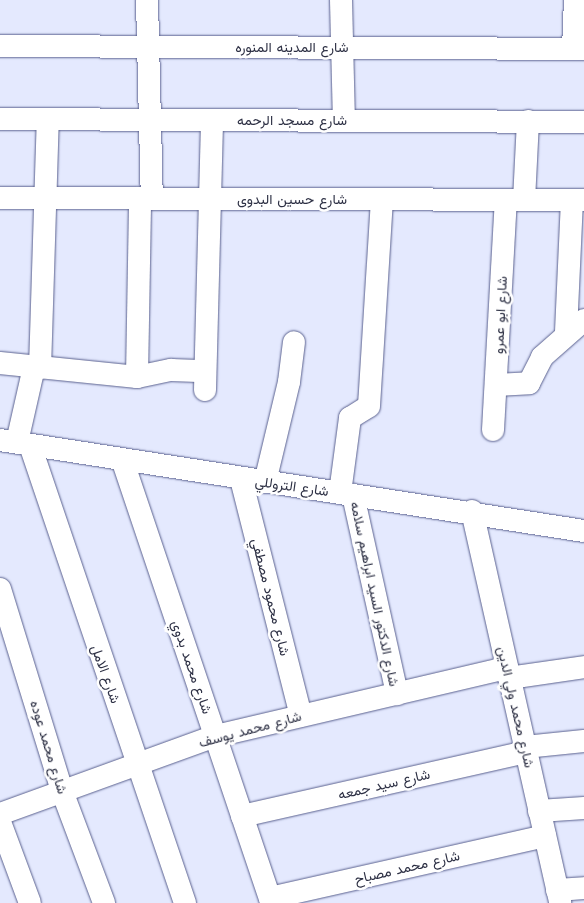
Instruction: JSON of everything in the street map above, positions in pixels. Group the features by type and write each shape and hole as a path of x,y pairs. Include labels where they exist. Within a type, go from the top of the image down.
{"street":[{"path":"137,378 150,120 148,0"},
{"path":"342,0 344,120"},
{"path":"575,0 578,49"},
{"name":"شارع المدينه المنوره","path":"0,46 578,49"},
{"name":"شارع مسجد الرحمه","path":"0,119 584,122"},
{"path":"16,442 37,368 48,119"},
{"path":"0,364 137,378 163,371 205,381 212,120"},
{"name":"شارع ابو عمرو","path":"493,430 515,200 528,121"},
{"name":"شارع حسين البدوى","path":"0,198 578,200"},
{"name":"شارع الدكتور السيد ابراهيم سلامه","path":"382,200 369,406 350,418 346,494 396,694"},
{"path":"566,332 578,200"},
{"path":"496,385 529,383 542,357 566,332 584,320"},
{"path":"265,482 289,382 294,342"},
{"name":"شارع التروللي","path":"16,442 241,479 472,511 584,531"},
{"name":"شارع الامل","path":"16,442 138,764 185,903"},
{"name":"شارع محمد بدوي","path":"122,459 271,901"},
{"name":"شارع محمود مصطفي","path":"241,479 301,716"},
{"name":"شارع محمد ولي الدين","path":"472,511 559,896"},
{"name":"شارع محمد عوده","path":"0,589 62,791 104,903"},
{"name":"شارع محمد يوسف","path":"0,814 216,736 396,694 508,673 584,667"},
{"name":"شارع سيد جمعه","path":"242,816 526,749 584,741"},
{"path":"539,811 584,808"},
{"path":"0,822 30,903"},
{"name":"شارع محمد مصباح","path":"271,901 545,836"},
{"path":"559,896 584,888"}]}
